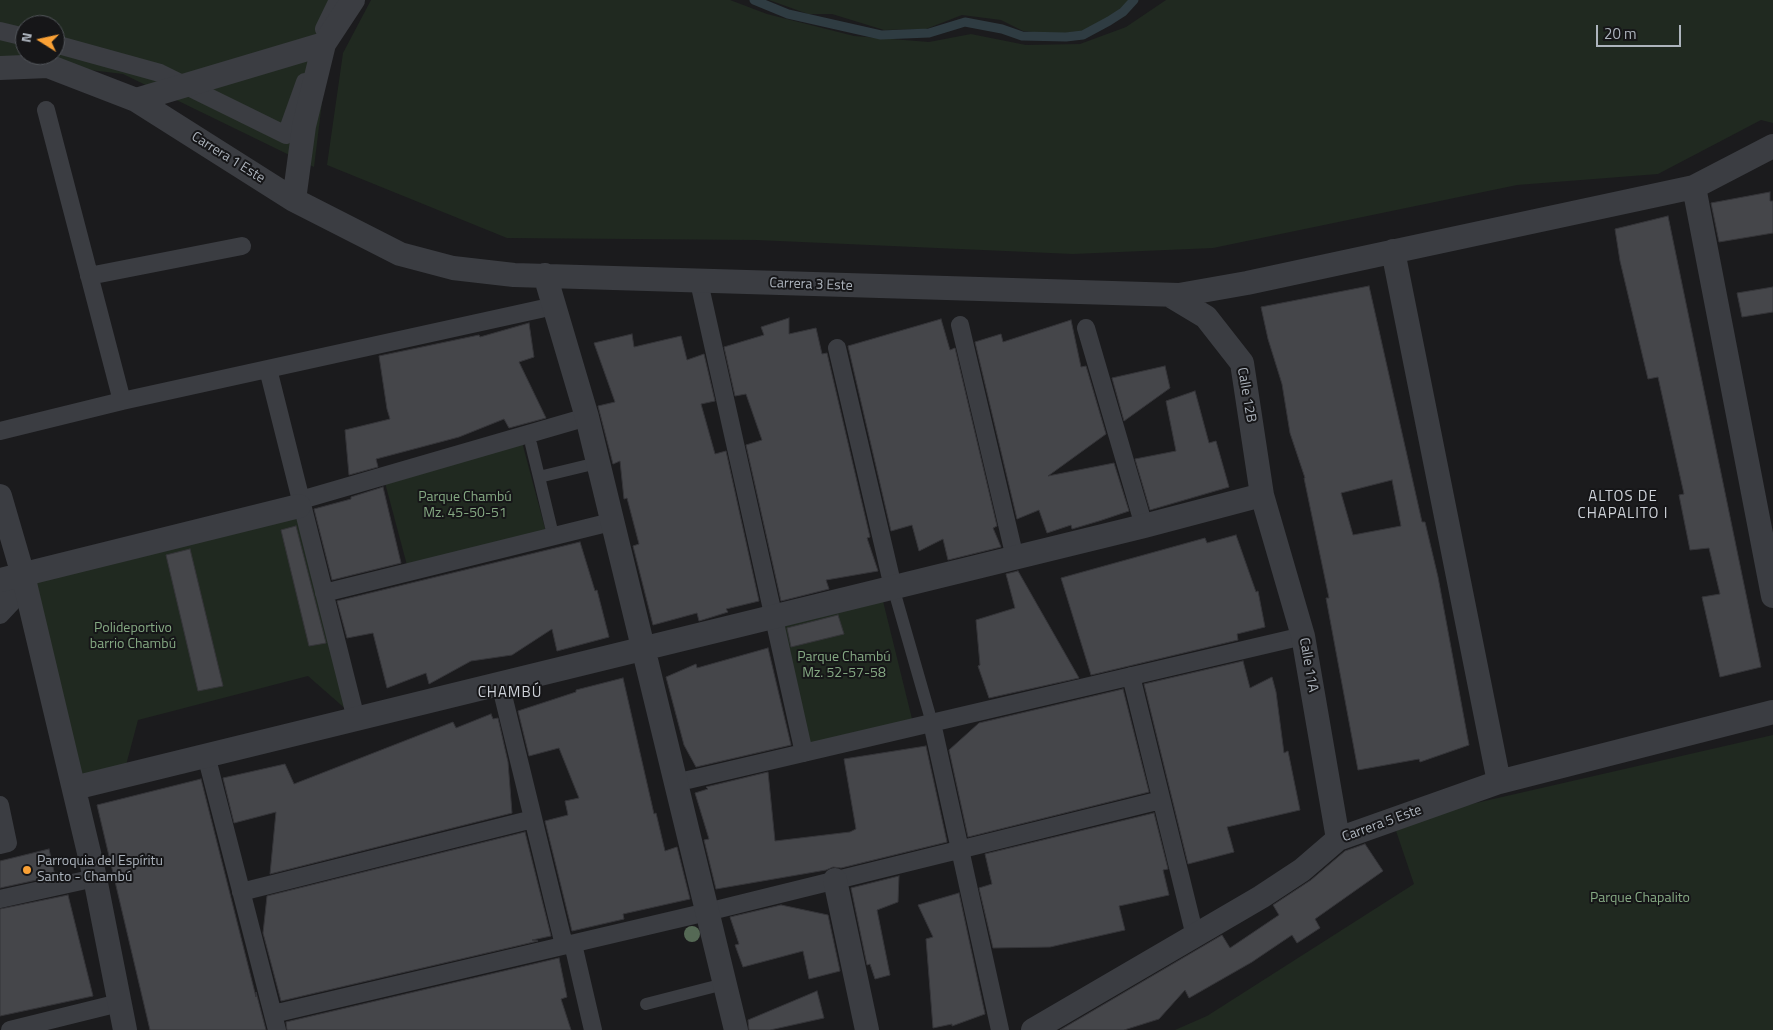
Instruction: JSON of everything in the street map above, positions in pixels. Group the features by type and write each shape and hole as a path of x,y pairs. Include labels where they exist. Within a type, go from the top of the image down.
{"street":[{"path":"65,47 160,73 286,135 328,18 338,0"},
{"path":"294,200 304,126 324,44 353,0"},
{"path":"0,31 15,35"},
{"path":"136,100 324,44"},
{"name":"Carrera 1 Este","path":"0,68 48,66 136,100 294,200 400,254 453,268"},
{"path":"46,110 122,401"},
{"name":"Carrera 3 Este","path":"453,268 514,275 1170,296 1247,283 1694,187 1773,146"},
{"path":"1694,187 1773,596"},
{"path":"89,276 242,246"},
{"path":"1392,251 1499,782"},
{"path":"545,275 587,417 736,1030"},
{"path":"699,282 772,617 804,753"},
{"name":"Calle 12B","path":"1170,296 1206,317 1242,363 1262,495"},
{"path":"0,431 122,401 554,306"},
{"path":"960,325 1014,558"},
{"path":"1086,328 1144,526"},
{"path":"837,348 893,588"},
{"path":"268,369 300,503 356,719"},
{"path":"0,580 300,503 587,417"},
{"path":"74,788 893,588 1262,495"},
{"name":"Calle 11A","path":"1262,495 1303,636 1338,839"},
{"path":"0,496 23,575 74,788 95,878 118,1003 125,1030"},
{"path":"324,592 611,522"},
{"path":"0,594 10,593 14,596 14,600 0,615"},
{"path":"675,783 1303,636"},
{"path":"1131,676 1195,936"},
{"path":"500,683 533,819 593,1030"},
{"name":"Carrera 5 Este","path":"1033,1030 1195,936 1302,870 1338,839 1499,782 1773,712"},
{"path":"932,723 1000,1030"},
{"path":"206,755 275,1022 569,945 1160,800"},
{"path":"0,805 8,843 0,845"},
{"path":"241,892 533,819"},
{"path":"0,899 95,878"},
{"path":"836,880 867,1030"},
{"path":"10,1030 118,1003"}],"lane":[{"path":"531,444 552,531"},
{"path":"538,477 597,463"},
{"path":"893,588 932,723"},
{"path":"646,1004 724,984"}],"green space":[{"path":"0,0 355,0 329,46 314,167 123,74 49,65 65,65 65,15 15,15 15,61 0,59"},
{"path":"371,0 730,0 767,14 854,36 929,42 971,34 1026,45 1080,44 1126,27 1166,0 1773,0 1773,123 1761,120 1658,174 1517,185 1213,248 1073,254 756,240 507,238 327,165 343,53"},
{"path":"769,0 1131,0 1121,11 1083,33 1066,35 1023,31 1001,20 962,15 926,29 884,30 832,14 808,14"},
{"name":"Parque Chambú Mz. 45-50-51","path":"522,442 546,532 408,569 384,479"},
{"name":"Polideportivo barrio Chambú","path":"297,513 348,711 308,676 138,720 125,769 80,780 32,578"},
{"name":"Parque Chambú Mz. 52-57-58","path":"883,601 913,723 808,746 776,619"},
{"name":"Parque Chapalito","path":"1773,735 1773,1030 1175,1030 1207,1016 1414,884 1393,822"}],"building":[{"path":"1770,192 1770,201 1773,201 1773,233 1719,242 1711,203"},
{"path":"1668,216 1761,667 1720,677 1702,597 1720,594 1709,548 1690,550 1679,495 1684,494 1658,377 1648,379 1620,261 1615,229"},
{"path":"1369,286 1422,522 1425,522 1438,577 1469,745 1420,762 1419,759 1358,770 1326,598 1329,598 1305,478 1290,433 1282,384 1268,339 1261,307","holes":["1392,480 1401,526 1353,535 1341,493"]},
{"path":"1773,287 1773,312 1742,317 1737,293"},
{"path":"789,318 789,334 816,328 822,354 827,353 870,537 867,538 878,571 826,580 829,589 781,601 746,445 762,440 746,394 735,396 724,347 764,335 761,327"},
{"path":"941,319 950,350 955,348 997,526 993,528 1001,547 948,560 943,539 919,551 912,525 891,531 848,346"},
{"path":"1071,320 1081,367 1086,366 1106,434 1048,476 1114,463 1129,511 1072,529 1071,525 1047,533 1039,510 1017,519 975,342 1001,334 1003,342"},
{"path":"529,323 534,357 519,362 546,418 509,428 504,419 459,437 376,459 378,467 349,475 345,430 390,419 379,356 479,335 480,337"},
{"path":"632,334 634,347 681,336 687,360 704,354 715,401 701,404 715,454 726,451 759,601 726,609 728,612 699,621 697,613 653,625 633,546 639,544 627,498 624,499 620,461 613,464 598,406 615,402 594,343"},
{"path":"1165,366 1170,388 1124,421 1112,378"},
{"path":"1195,391 1209,443 1216,441 1229,487 1150,510 1135,459 1176,451 1166,401"},
{"path":"383,487 401,563 332,580 314,509 351,499 351,497"},
{"path":"296,526 326,643 309,646 281,530"},
{"path":"1236,535 1256,592 1258,591 1265,627 1237,634 1238,640 1091,675 1061,578 1205,538 1207,543"},
{"path":"580,542 595,591 597,590 609,637 557,651 552,629 512,655 471,661 429,684 426,673 387,688 373,633 347,638 337,601"},
{"path":"190,549 223,686 198,691 166,555"},
{"path":"1018,571 1079,678 989,698 978,666 980,665 976,620 1015,608 1006,574"},
{"path":"838,615 844,634 791,647 787,628"},
{"path":"768,648 791,745 696,767 684,745 666,677 696,664 697,668"},
{"path":"1243,661 1250,688 1272,677 1276,692 1284,753 1288,751 1300,810 1227,827 1234,852 1188,864 1144,684"},
{"path":"623,678 654,814 656,813 665,851 677,847 690,899 623,914 624,919 572,931 545,821 568,815 565,801 579,798 559,748 529,756 518,711 576,692 576,690"},
{"path":"1123,689 1149,792 968,837 949,750 979,723"},
{"path":"491,714 493,719 498,718 508,762 512,813 270,874 276,812 234,823 223,778 285,764 294,784 453,722 456,728"},
{"path":"926,746 947,842 841,868 833,867 826,870 716,889 704,840 709,839 695,793 708,789 706,787 768,772 775,841 850,832 856,829 844,759"},
{"path":"201,779 266,1030 150,1030 97,805"},
{"path":"1154,813 1168,869 1163,870 1169,895 1119,906 1125,930 1050,947 993,948 979,888 992,884 985,854"},
{"path":"525,832 551,936 532,940 538,941 281,1001 263,933 267,896"},
{"path":"1365,844 1383,871 1315,919 1320,928 1297,943 1292,935 1252,962 1189,998 1185,990 1159,1019 1124,1030 1060,1030 1222,935 1230,948 1279,915 1273,905 1311,880 1345,851"},
{"name":"Parroquia del Espíritu Santo - Chambú","path":"49,849 55,876 0,888 0,861"},
{"path":"899,876 898,902 877,910 890,975 875,979 870,964 867,965 851,888"},
{"path":"959,893 985,1014 952,1026 952,1024 933,1028 926,939 933,937 918,905"},
{"path":"68,895 93,996 0,1016 0,909"},
{"path":"781,905 828,915 840,971 809,979 803,951 743,967 735,945 739,944 730,917"},
{"path":"559,958 567,997 561,999 571,1030 287,1030 286,1022"},
{"path":"817,991 824,1018 770,1030 749,1030 748,1020"}],"waterway":[{"path":"754,0 788,14 881,35 929,33 965,22 1002,29 1022,36 1066,37 1083,35 1109,21 1123,12 1134,0"}],"place":[{"name":"Parroquia del Espíritu Santo - Chambú","path":"27,870"}],"district":[{"name":"ALTOS DE CHAPALITO I","path":"1623,506"},
{"name":"CHAMBÚ","path":"510,693"}]}
